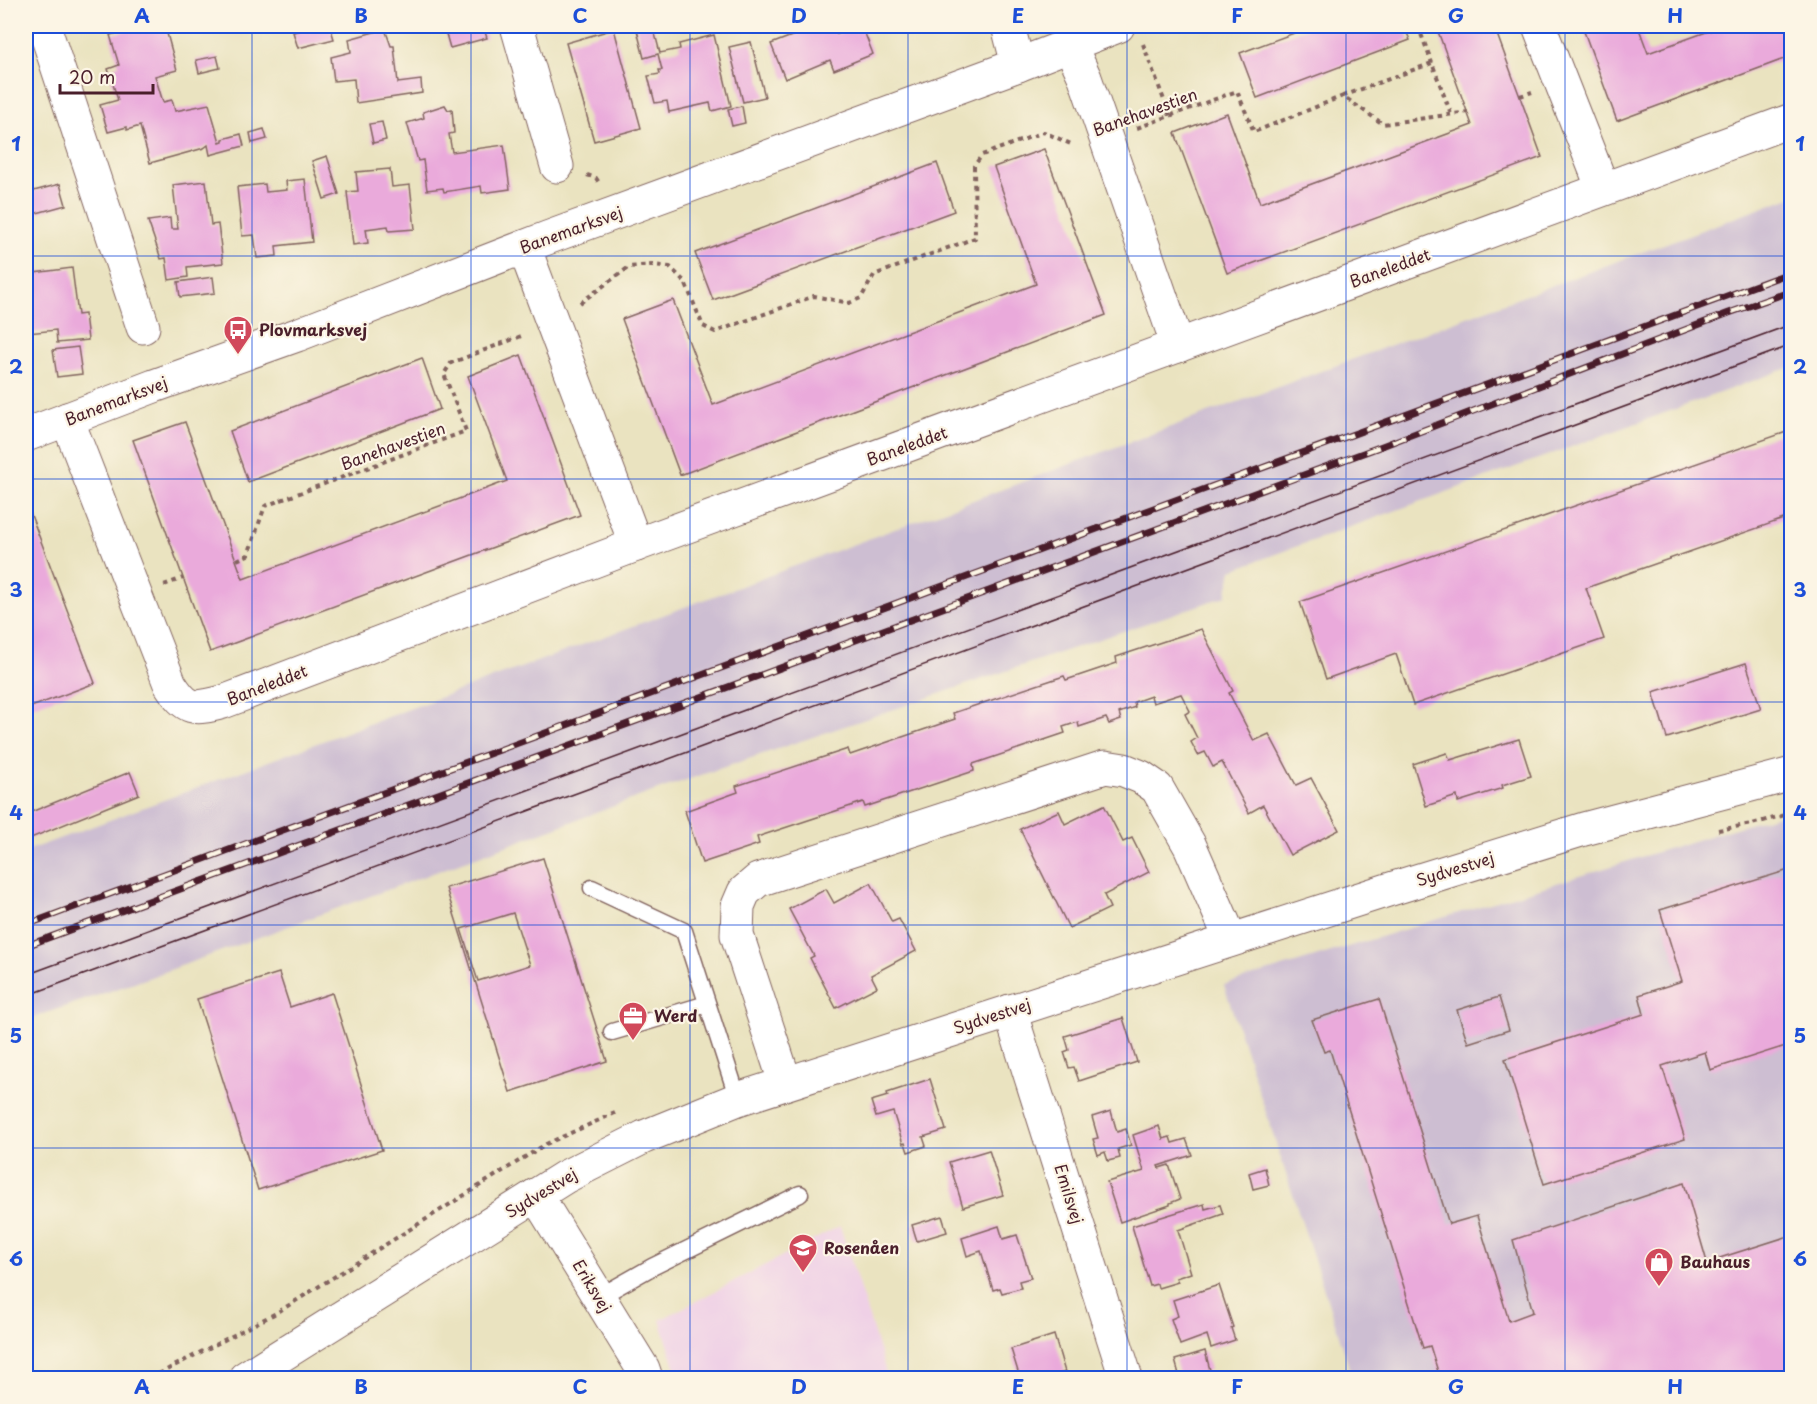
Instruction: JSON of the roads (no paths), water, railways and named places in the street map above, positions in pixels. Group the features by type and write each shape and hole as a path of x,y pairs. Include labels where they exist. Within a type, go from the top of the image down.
{"street":[{"path":"44,26 143,327"},
{"path":"517,26 557,166"},
{"path":"1008,26 1018,65"},
{"path":"1539,26 1603,189"},
{"name":"Banemarksvej","path":"26,435 297,335 617,212 1070,45 1128,31"},
{"path":"1070,45 1085,78 1178,346"},
{"name":"Baneleddet","path":"67,419 170,684 178,697 190,706 206,706 223,702 636,545 1791,120"},
{"path":"524,247 636,545"},
{"path":"785,1082 737,935 738,906 744,892 758,880 1106,767 1124,770 1142,777 1157,788 1190,846 1232,940"},
{"name":"Sydvestvej","path":"245,1378 565,1177 644,1137 738,1099 785,1082 1584,829 1791,774"},
{"name":"Emilsvej","path":"1010,1011 1126,1378"},
{"name":"Eriksvej","path":"536,1195 646,1378"}],"lane":[{"path":"592,888 684,931 738,1099"},
{"path":"612,1032 707,1004"},
{"path":"599,1297 652,1266 800,1194"}],"tram line":[{"path":"26,975 1792,324"},
{"path":"26,996 1792,345"}],"railway":[{"path":"26,925 1792,272"},
{"path":"26,946 1382,446 1792,291"}],"place":[{"name":"Plovmarksvej","path":"238,356"},
{"name":"Werd","path":"633,1042"},
{"name":"Rosenåen","path":"803,1274"},
{"name":"Bauhaus","path":"1659,1288"}]}
